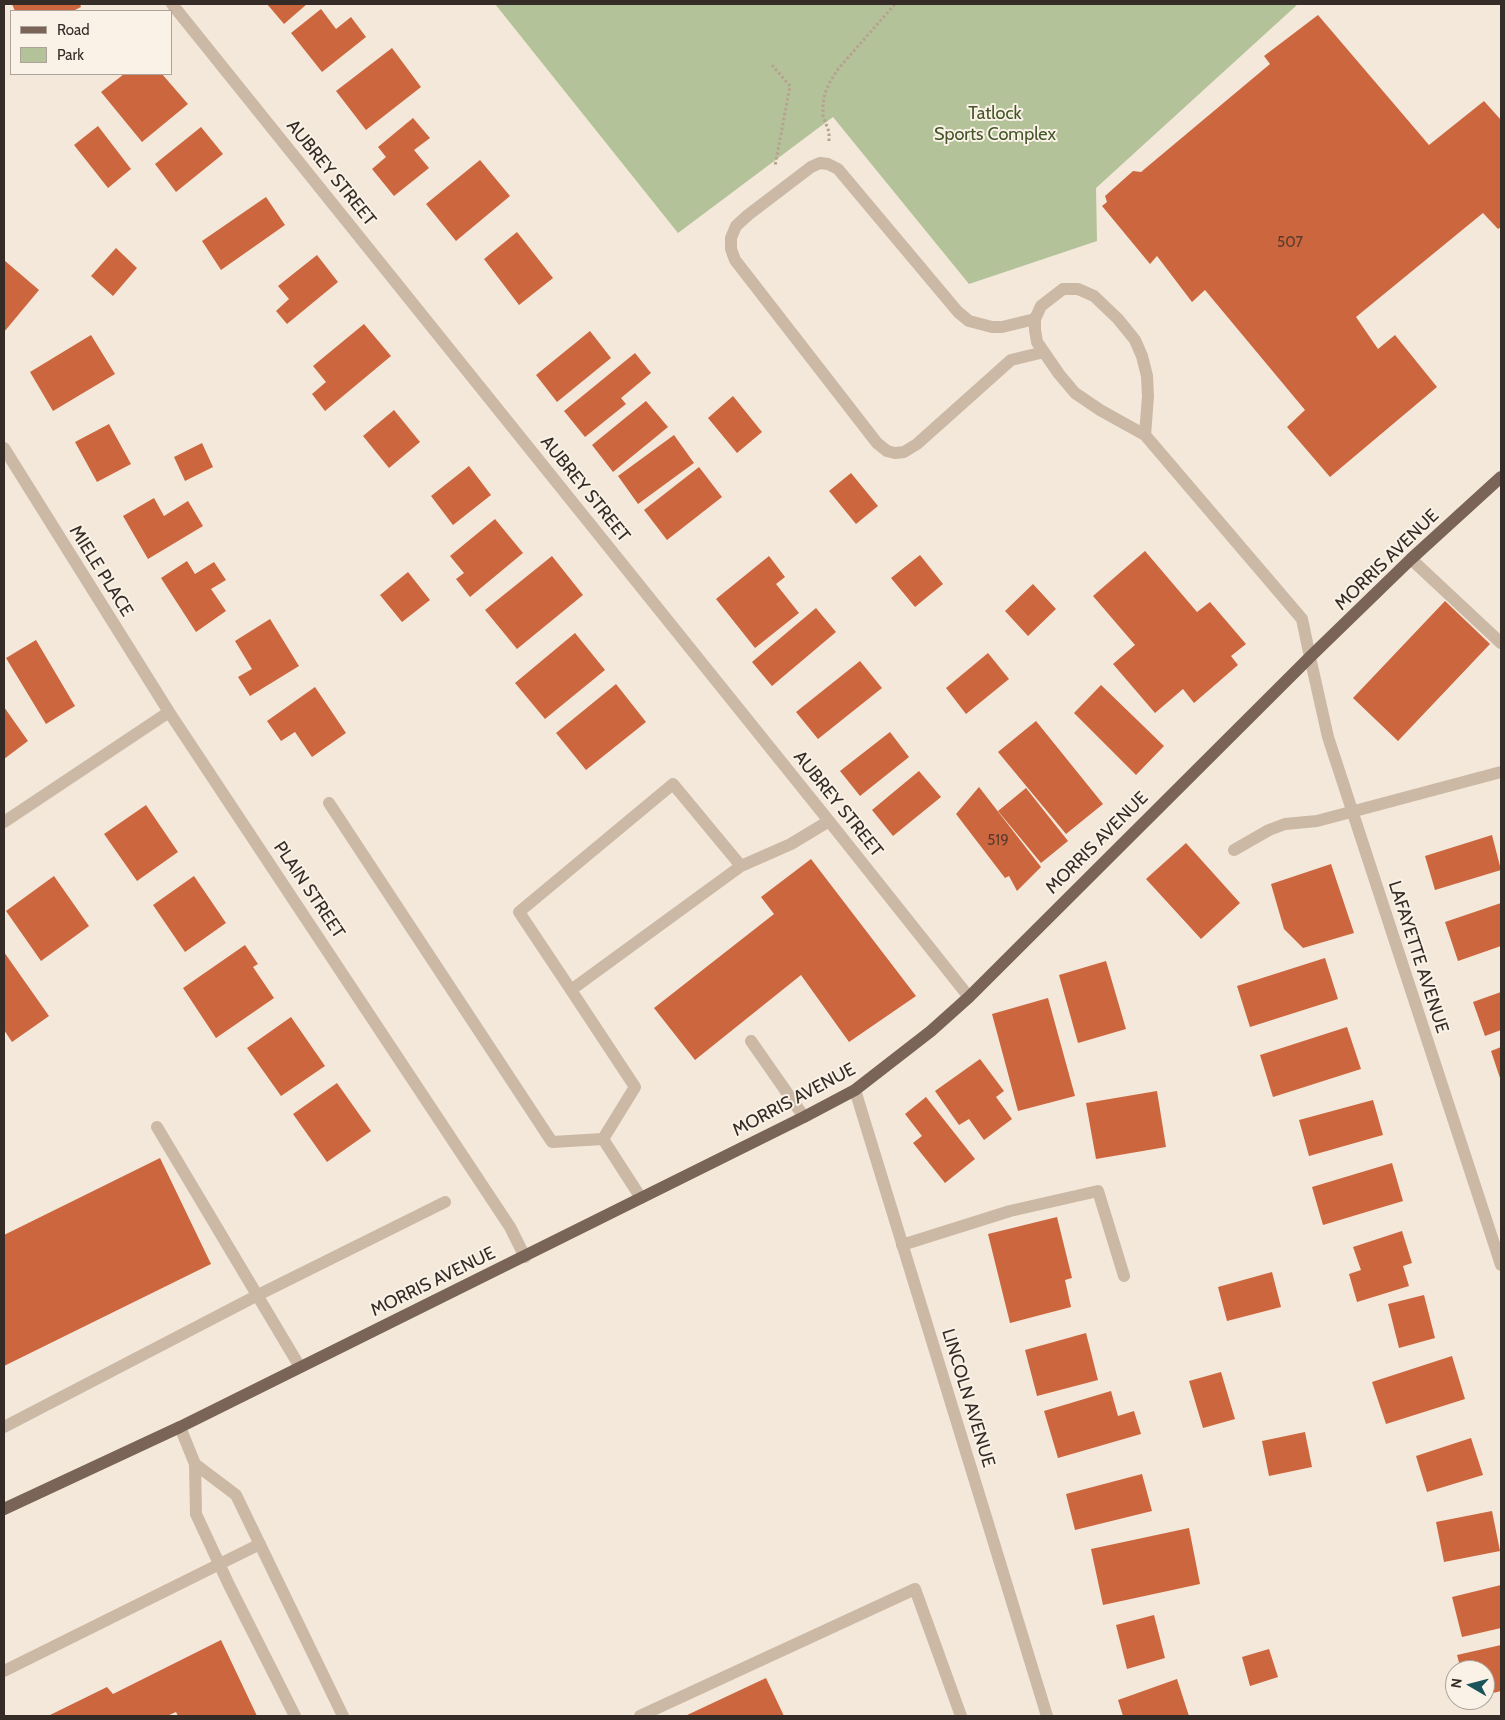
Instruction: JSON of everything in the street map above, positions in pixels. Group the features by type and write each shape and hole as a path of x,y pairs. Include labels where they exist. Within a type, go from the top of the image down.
{"main road":[{"name":"MORRIS AVENUE","path":"4,1509 180,1427 855,1090 931,1032 969,996 1310,657 1501,476"}],"street":[{"name":"AUBREY STREET","path":"172,4 969,996"},
{"path":"1035,319 1002,327 992,327 970,321 953,306 838,169 828,164 820,163 811,167 769,199 736,226 731,238 731,249 735,260 877,443 887,451 895,453 904,452 917,444 1011,360 1044,352"},
{"path":"1063,289 1078,289 1094,296 1118,319 1135,340 1142,356 1147,376 1148,396 1145,435 1100,410 1075,393 1037,342 1034,330 1035,319 1040,306 1051,297 1063,289"},
{"name":"LAFAYETTE AVENUE","path":"1145,435 1302,619 1328,738 1501,1266"},
{"name":"MIELE PLACE","path":"4,448 169,712"},
{"path":"1412,559 1501,643"},
{"path":"4,822 169,712"},
{"name":"PLAIN STREET","path":"169,712 510,1227 525,1256"},
{"path":"1234,850 1269,830 1285,824 1316,821 1501,772"},
{"path":"603,1138 635,1086 519,912 673,784 741,866"},
{"path":"329,803 552,1142 603,1138"},
{"path":"571,990 741,866 791,844 829,821"},
{"path":"750,1041 804,1117"},
{"name":"LINCOLN AVENUE","path":"855,1090 1047,1716"},
{"path":"157,1127 300,1367"},
{"path":"603,1138 641,1198"},
{"path":"902,1245 1010,1211 1098,1191 1124,1276"},
{"path":"4,1427 258,1295 445,1202"},
{"path":"180,1427 195,1464 196,1514 295,1716"},
{"path":"195,1464 236,1495 343,1716"},
{"path":"4,1671 260,1544"},
{"path":"640,1716 915,1589 961,1716"}],"path":[{"path":"828,164 829,132 823,116 825,93 838,69 895,4"},
{"path":"769,199 790,86 772,65"}],"green space":[{"name":"Tatlock Sports Complex","path":"495,4 1298,4 1096,188 1097,241 969,284 833,117 678,233"}],"building":[{"path":"12,4 80,4 81,7 75,10 15,10"},
{"path":"267,4 307,4 284,24"},
{"path":"321,9 336,29 351,17 366,37 322,72 291,33"},
{"path":"1318,15 1429,145 1484,101 1501,120 1501,227 1498,229 1483,213 1356,317 1378,349 1395,335 1437,387 1330,477 1287,427 1305,410 1205,290 1192,302 1157,256 1150,264 1102,206 1107,202 1105,196 1133,171 1141,172 1270,64 1264,56"},
{"path":"392,48 421,87 366,130 336,91"},
{"path":"123,75 163,75 188,104 142,142 101,92"},
{"path":"413,118 430,138 414,150 429,168 394,196 372,169 386,157 378,147"},
{"path":"98,126 131,169 108,188 74,145"},
{"path":"201,127 223,154 176,192 155,164"},
{"path":"480,160 510,196 456,241 426,204"},
{"path":"266,197 285,225 221,270 202,241"},
{"path":"517,232 553,278 519,305 484,259"},
{"path":"116,248 137,268 113,296 91,276"},
{"path":"317,255 338,282 287,324 276,311 289,299 278,286"},
{"path":"4,260 39,290 4,332"},
{"path":"364,324 391,356 325,411 312,394 326,382 313,366"},
{"path":"590,331 611,358 557,402 536,375"},
{"path":"91,335 115,374 53,411 30,372"},
{"path":"635,353 651,373 621,398 626,404 585,437 564,411"},
{"path":"733,396 762,432 737,453 708,418"},
{"path":"646,401 668,427 613,472 592,445"},
{"path":"394,410 420,442 389,468 363,436"},
{"path":"109,424 131,464 97,482 75,442"},
{"path":"674,435 694,463 638,504 618,476"},
{"path":"202,443 213,467 185,481 174,457"},
{"path":"469,466 491,495 453,525 431,496"},
{"path":"699,467 722,497 667,540 644,510"},
{"path":"851,473 878,506 856,524 829,491"},
{"path":"154,498 164,516 188,501 203,526 148,559 123,516"},
{"path":"495,519 523,553 470,597 456,579 464,573 450,556"},
{"path":"1145,551 1197,612 1210,602 1246,644 1231,656 1238,665 1194,703 1183,689 1155,713 1113,664 1135,645 1093,596"},
{"path":"920,555 943,584 915,607 891,578"},
{"path":"552,556 583,595 517,649 485,610"},
{"path":"769,556 785,577 776,584 799,613 755,648 716,599"},
{"path":"187,561 195,574 214,562 226,580 211,589 226,611 196,632 161,578"},
{"path":"408,572 430,600 402,622 380,595"},
{"path":"1033,584 1056,609 1028,636 1005,611"},
{"path":"1445,601 1490,644 1398,741 1353,698"},
{"path":"816,608 836,632 772,686 752,662"},
{"path":"270,619 299,666 250,696 238,677 252,669 235,641"},
{"path":"575,633 605,670 545,719 515,683"},
{"path":"36,640 75,706 46,724 6,658"},
{"path":"988,653 1009,679 966,714 946,688"},
{"path":"860,661 882,688 818,739 796,712"},
{"path":"616,684 646,722 586,770 556,733"},
{"path":"1101,685 1164,746 1136,775 1074,713"},
{"path":"315,687 346,733 312,757 295,732 281,741 267,721"},
{"path":"4,707 28,741 4,759"},
{"path":"1036,721 1103,804 1066,834 998,752"},
{"path":"890,732 909,757 860,796 840,771"},
{"path":"919,771 941,797 893,836 872,810"},
{"path":"979,787 1041,867 1017,891 1009,876 1005,878 956,814"},
{"path":"1026,788 1068,841 1041,863 998,811"},
{"path":"146,805 178,852 137,881 104,834"},
{"path":"1492,835 1501,870 1435,890 1425,856"},
{"path":"1186,843 1240,903 1201,939 1146,879"},
{"path":"811,859 916,996 849,1042 801,975 695,1060 654,1008 774,914 761,897"},
{"path":"1331,864 1354,933 1303,948 1284,929 1271,884"},
{"path":"54,876 89,926 41,961 6,911"},
{"path":"194,876 226,923 185,952 153,905"},
{"path":"1501,903 1501,946 1458,961 1445,922"},
{"path":"245,945 258,964 253,967 274,998 216,1038 183,988"},
{"path":"4,952 49,1016 12,1042 4,1030"},
{"path":"1325,958 1338,999 1250,1027 1237,986"},
{"path":"1106,961 1126,1029 1078,1043 1059,975"},
{"path":"1501,992 1501,1030 1485,1036 1473,1002"},
{"path":"1048,998 1075,1096 1018,1111 992,1014"},
{"path":"291,1017 325,1066 281,1096 247,1048"},
{"path":"1347,1027 1361,1069 1273,1097 1260,1055"},
{"path":"1501,1047 1501,1081 1491,1051"},
{"path":"980,1059 1004,1091 996,1097 1012,1119 984,1140 969,1119 959,1125 935,1091"},
{"path":"337,1083 371,1131 327,1162 293,1114"},
{"path":"1157,1091 1166,1147 1096,1159 1086,1103"},
{"path":"926,1097 975,1159 945,1183 913,1143 922,1136 905,1114"},
{"path":"1373,1100 1383,1135 1309,1156 1299,1120"},
{"path":"160,1158 211,1264 4,1366 4,1235"},
{"path":"1392,1163 1403,1201 1323,1225 1312,1187"},
{"path":"1057,1217 1072,1278 1065,1280 1071,1307 1010,1323 988,1234"},
{"path":"1402,1231 1412,1263 1403,1266 1409,1286 1357,1302 1349,1274 1361,1270 1353,1247"},
{"path":"1272,1272 1281,1307 1227,1321 1218,1287"},
{"path":"1424,1295 1435,1338 1399,1348 1388,1304"},
{"path":"1086,1333 1098,1380 1037,1396 1025,1350"},
{"path":"1452,1356 1465,1399 1386,1424 1372,1382"},
{"path":"1221,1372 1235,1419 1203,1428 1189,1381"},
{"path":"1111,1391 1118,1416 1134,1411 1141,1434 1058,1458 1044,1411"},
{"path":"1305,1432 1312,1467 1269,1476 1262,1441"},
{"path":"1471,1438 1483,1475 1427,1492 1416,1456"},
{"path":"1142,1474 1152,1511 1075,1530 1066,1494"},
{"path":"1492,1511 1500,1551 1444,1562 1436,1522"},
{"path":"1189,1528 1200,1584 1103,1605 1091,1549"},
{"path":"1501,1585 1501,1628 1462,1637 1452,1597"},
{"path":"1154,1615 1165,1658 1127,1669 1116,1625"},
{"path":"221,1640 257,1716 178,1716 176,1712 167,1716 50,1715 107,1687 113,1694"},
{"path":"1501,1645 1501,1691 1495,1692 1495,1660 1458,1660 1457,1655"},
{"path":"1269,1649 1278,1677 1250,1686 1242,1657"},
{"path":"766,1678 784,1716 685,1716"},
{"path":"1177,1679 1189,1716 1123,1716 1118,1700"}]}
